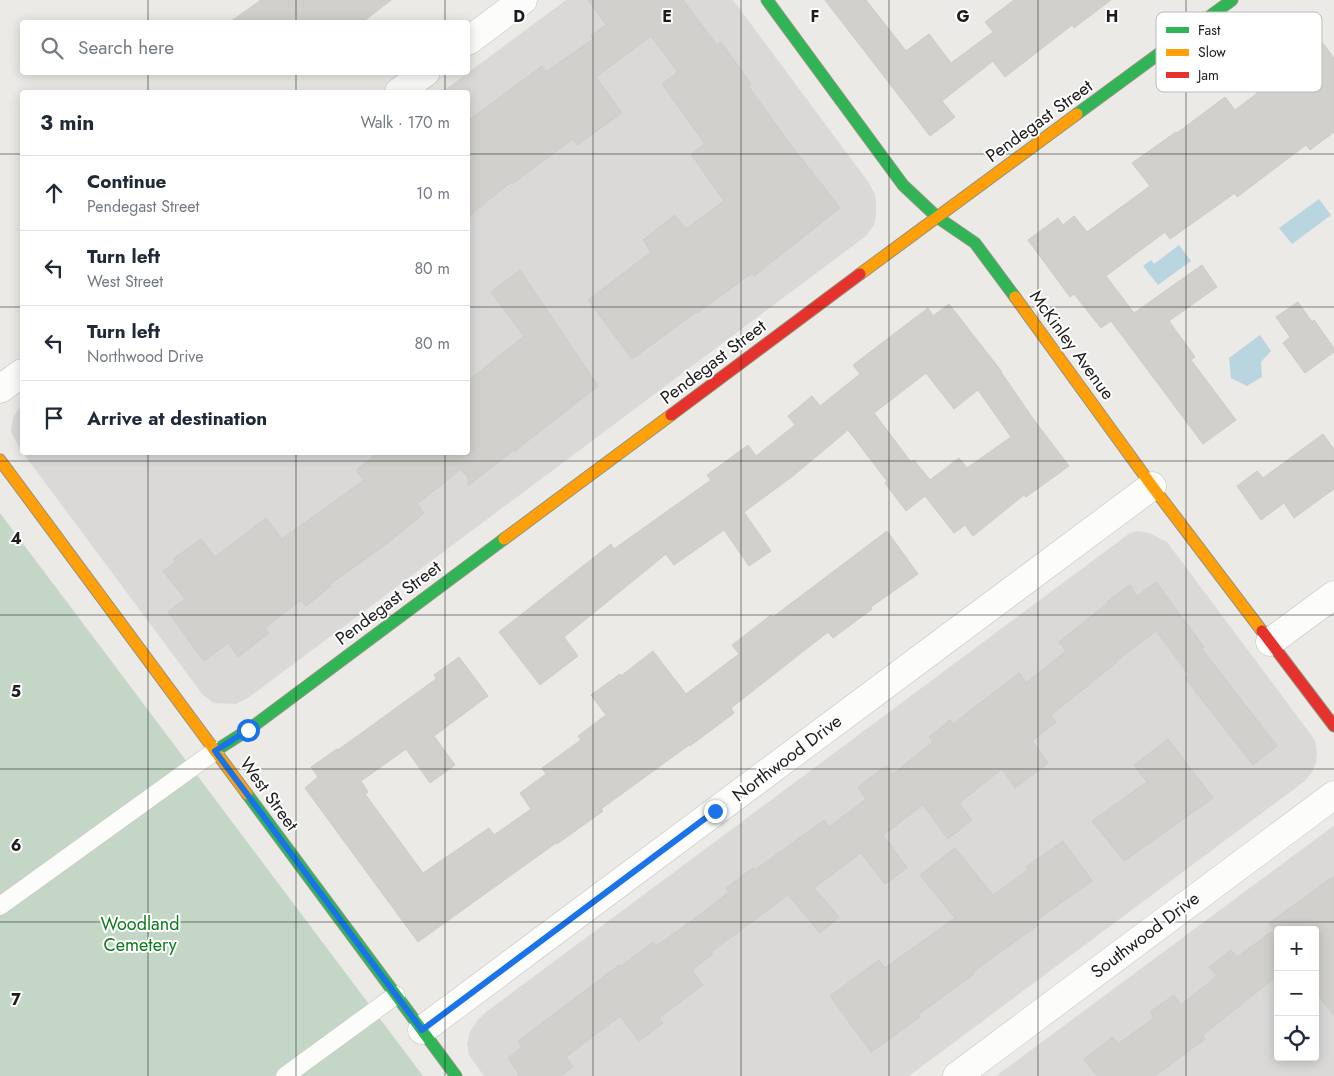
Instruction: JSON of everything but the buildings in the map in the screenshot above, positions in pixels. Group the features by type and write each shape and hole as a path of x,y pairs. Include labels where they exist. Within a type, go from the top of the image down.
{"street":[{"path":"470,40 523,0"},
{"name":"McKinley Avenue","path":"767,0 903,185 937,217 975,243 1152,486 1334,726"},
{"name":"Pendegast Street","path":"1216,12 1232,0"},
{"name":"Pendegast Street","path":"215,751 248,730 1156,56"},
{"path":"402,90 422,75"},
{"path":"0,390 20,375"},
{"name":"West Street","path":"0,460 456,1076"},
{"name":"Northwood Drive","path":"422,1030 1152,486"},
{"path":"1270,642 1334,594"},
{"name":"Southwood Drive","path":"957,1076 1334,795"}],"lane":[{"path":"0,906 215,751"},
{"path":"285,1076 396,996"}],"shaded area":[{"path":"566,0 733,0 869,183 875,195 876,203 874,225 866,236 248,698 236,704 214,703 203,695 24,455 470,455 470,90 445,90 465,75 470,75 470,71"},
{"path":"20,407 20,448 11,432 13,418"},
{"path":"1137,531 1149,533 1167,542 1309,732 1315,741 1317,752 1316,763 1305,781 909,1076 484,1076 469,1055 467,1044 470,1032 486,1012 1130,533"},
{"path":"1334,826 1334,1076 996,1076 1332,827"}],"green space":[{"name":"Woodland Cemetery","path":"0,513 423,1076 0,1076"}],"water":[{"path":"1319,199 1331,215 1292,244 1279,228"},
{"path":"1179,245 1191,261 1158,285 1143,266 1151,260 1154,264"},
{"path":"1260,335 1271,351 1261,362 1262,377 1247,386 1231,378 1229,358"}],"traffic: fast":[{"path":"767,0 903,185 937,217 975,243 1015,297"},
{"path":"1216,12 1232,0"},
{"path":"1077,114 1156,56"},
{"path":"215,751 248,730 504,539"},
{"path":"247,794 456,1076"}],"traffic: slow":[{"path":"860,274 1077,114"},
{"path":"1015,297 1152,486 1262,631"},
{"path":"504,539 671,415"},
{"path":"0,460 247,794"}],"traffic: jam":[{"path":"671,415 860,274"},
{"path":"1262,631 1334,726"}],"route":[{"path":"248,730 215,751 422,1030 715,811"}]}
